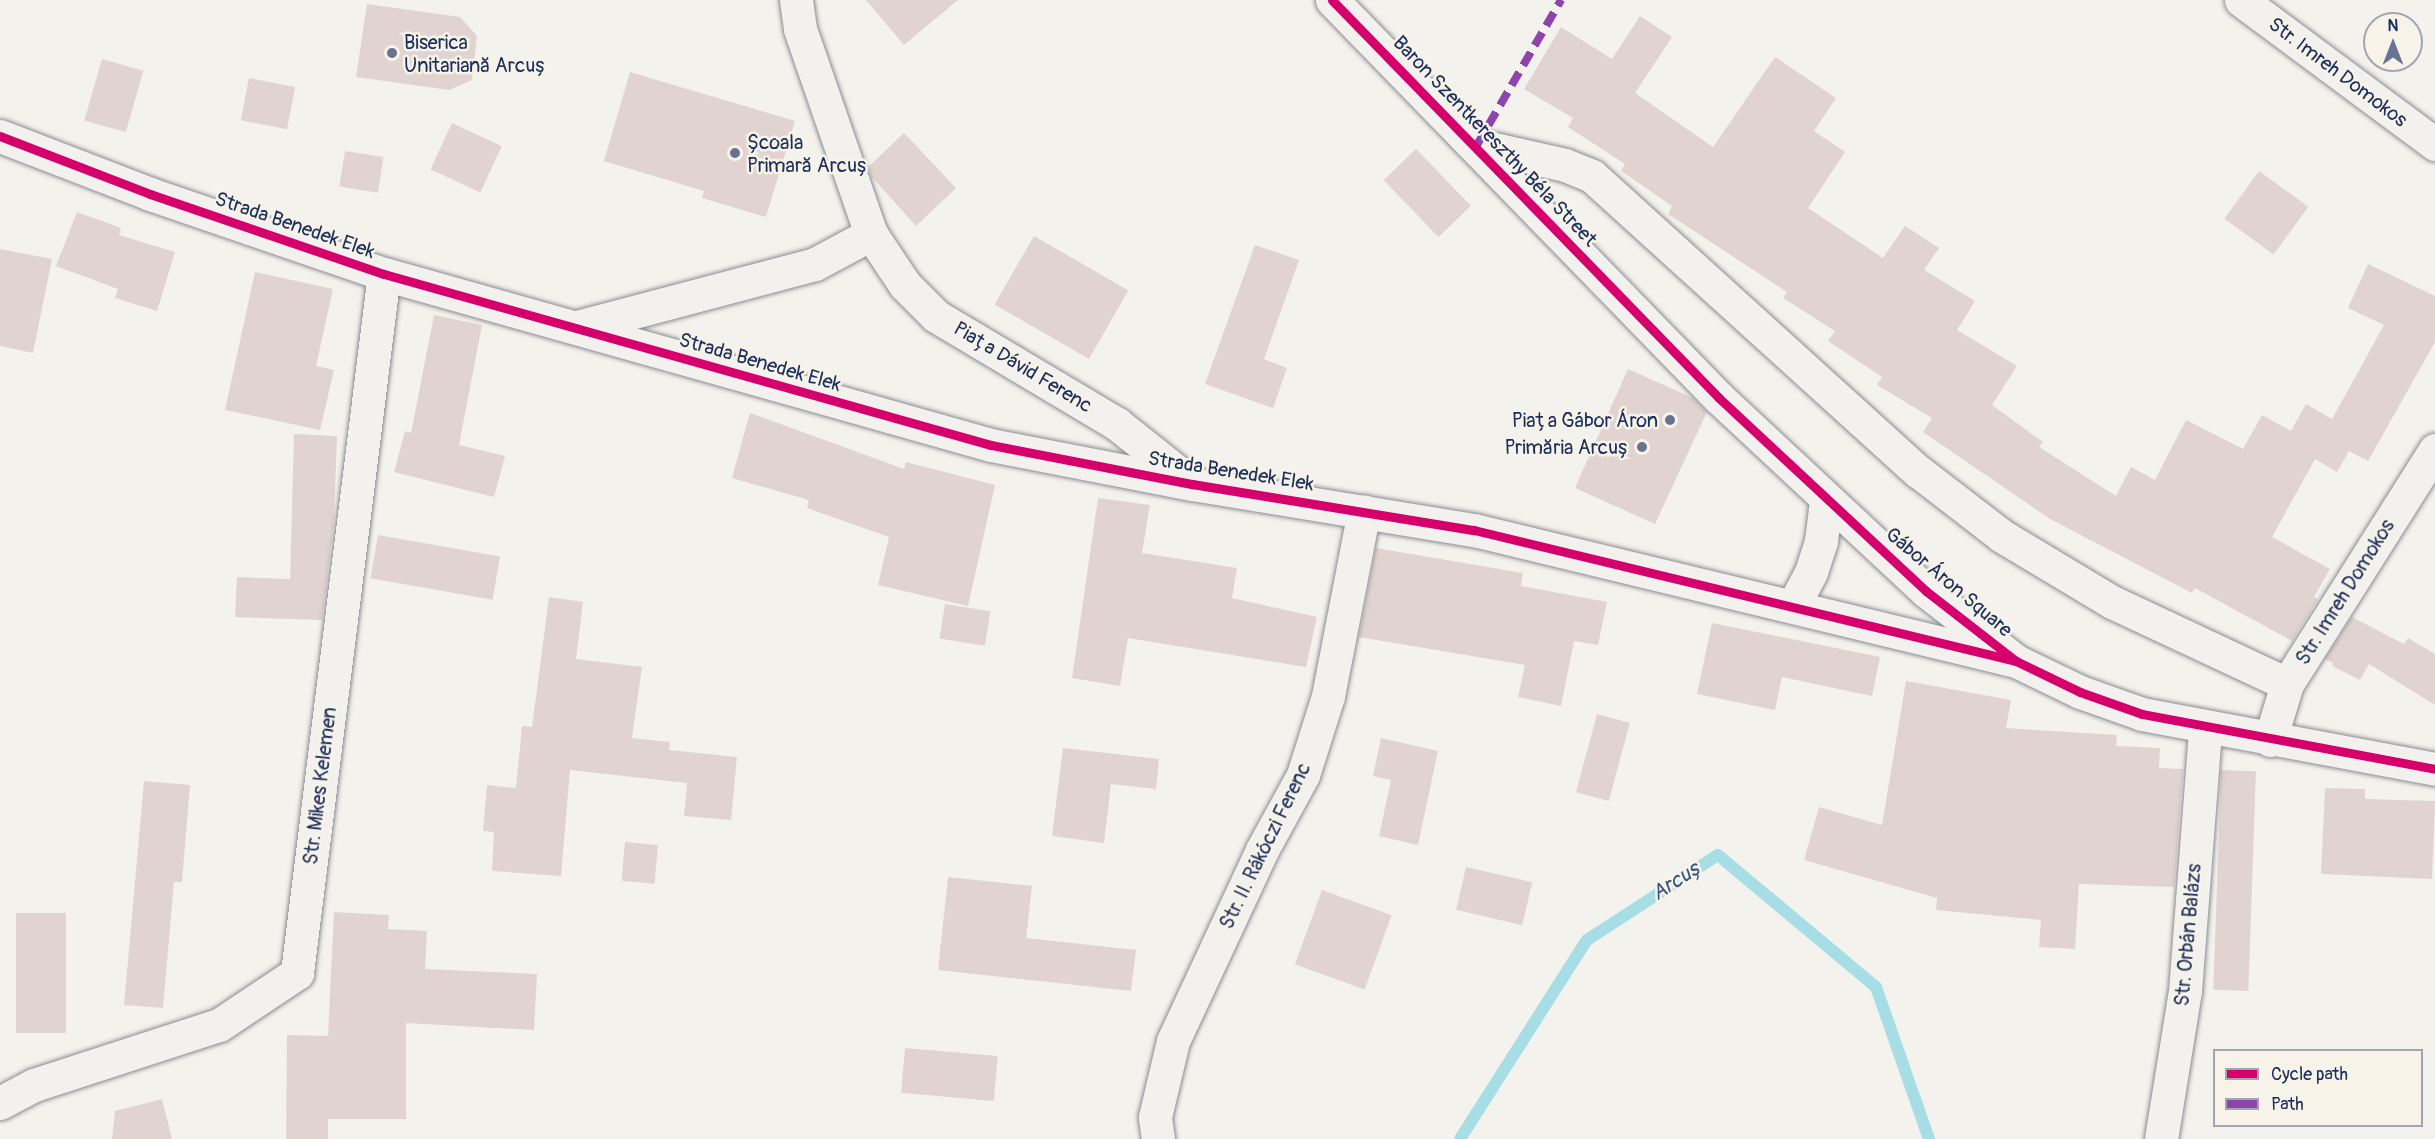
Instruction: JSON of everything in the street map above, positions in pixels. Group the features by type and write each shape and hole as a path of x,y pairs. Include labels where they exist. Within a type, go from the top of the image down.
{"street":[{"name":"Piața Dávid Ferenc","path":"796,0 800,29 871,234 905,285 936,316 1117,424 1192,484"},
{"name":"Baron Szentkereszthy Béla Street","path":"1332,0 1477,145 1632,307"},
{"name":"Str. Imreh Domokos","path":"2241,0 2435,144"},
{"name":"Strada Benedek Elek","path":"0,136 150,194 384,274 991,445 1192,484 1364,511 1531,542"},
{"path":"1477,145 1565,165 1592,176 1919,472 2002,536 2112,602 2287,684"},
{"path":"576,327 815,264 871,234"},
{"name":"Str. Mikes Kelemen","path":"0,1103 34,1085 219,1025 297,973 384,274"},
{"name":"Gábor Áron Square","path":"1632,307 1826,501 1926,591 2016,661"},
{"name":"Str. Imreh Domokos","path":"2270,740 2287,684 2435,450"},
{"path":"1793,606 1821,541 1826,501"},
{"name":"Str. II. Rákóczi Ferenc","path":"1158,1139 1155,1117 1173,1041 1262,850 1303,775 1328,696 1364,511"},
{"name":"Gábor Áron Square","path":"1531,542 2016,661"},
{"path":"2016,661 2080,692 2132,711 2205,729 2435,770"},
{"name":"Str. Orbán Balázs","path":"2161,1139 2186,991 2205,729"}],"building":[{"path":"866,0 958,0 904,45"},
{"name":"Biserica Unitariană Arcuș","path":"367,4 460,17 477,36 472,80 449,90 356,77"},
{"path":"1640,16 1672,37 1635,93 1713,147 1775,57 1836,98 1814,131 1845,152 1808,208 1883,258 1905,226 1939,248 1924,270 1975,301 1957,330 2017,366 1992,405 2043,442 2039,447 2116,496 2131,467 2155,480 2186,420 2243,449 2262,415 2291,431 2306,404 2332,419 2384,325 2348,308 2368,264 2435,296 2435,342 2368,461 2349,451 2337,472 2315,459 2272,537 2330,569 2314,597 2318,599 2292,641 2195,588 2192,593 2050,519 1923,432 1932,418 1877,385 1882,377 1828,341 1835,331 1783,298 1787,292 1668,214 1672,206 1621,171 1625,164 1568,127 1573,118 1524,89 1561,27 1612,59"},
{"path":"102,59 143,71 126,132 84,121"},
{"name":"Școala Primară Arcuș","path":"630,72 795,121 766,217 702,198 704,191 604,161"},
{"path":"249,78 295,87 287,129 241,120"},
{"path":"452,123 502,146 480,192 430,169"},
{"path":"904,133 956,188 916,226 871,176 868,167"},
{"path":"1416,149 1471,206 1439,237 1384,180"},
{"path":"345,151 384,157 378,193 339,187"},
{"path":"2259,171 2308,207 2274,255 2224,219"},
{"path":"77,212 121,228 119,235 175,252 157,311 115,298 118,289 56,266"},
{"path":"1034,236 1128,290 1089,359 994,304"},
{"path":"1255,245 1299,260 1264,359 1287,368 1273,408 1205,384"},
{"path":"0,249 52,259 33,353 0,346"},
{"path":"255,272 333,289 316,366 334,370 320,430 225,410"},
{"path":"434,315 482,325 459,445 505,456 494,497 394,472 405,431 411,433"},
{"name":"Primăria Arcuș","path":"1628,369 1693,398 1707,412 1655,524 1575,488"},
{"path":"750,413 904,469 906,462 995,485 968,606 878,585 889,537 807,508 809,500 732,478"},
{"path":"294,434 337,436 334,521 322,620 235,617 237,577 290,579"},
{"path":"1098,498 1150,505 1142,553 1237,568 1232,598 1317,617 1306,667 1128,638 1120,686 1072,678"},
{"path":"378,535 500,557 492,600 370,578"},
{"path":"1376,548 1523,573 1521,586 1607,602 1598,645 1574,641 1561,706 1518,697 1525,665 1359,637"},
{"path":"549,597 583,602 576,659 642,667 632,738 670,742 669,750 737,757 731,820 684,816 687,783 570,770 561,876 492,871 494,832 483,831 487,785 516,788 522,726 532,727"},
{"path":"945,604 990,611 985,646 940,639"},
{"path":"2352,617 2404,644 2408,638 2435,654 2435,705 2369,664 2360,680 2332,666 2333,663 2325,659"},
{"path":"1712,623 1880,657 1872,696 1782,677 1775,710 1697,694"},
{"path":"1906,681 2011,700 2006,728 2117,735 2116,746 2160,748 2159,768 2183,769 2174,887 2079,884 2075,949 2039,947 2041,920 1936,910 1937,898 1804,860 1819,807 1882,825"},
{"path":"1597,714 1630,723 1609,801 1576,792"},
{"path":"1381,738 1438,751 1418,845 1379,836 1391,780 1373,776"},
{"path":"1063,748 1159,759 1156,789 1111,784 1104,843 1052,836"},
{"path":"2221,770 2256,771 2248,991 2213,990"},
{"path":"144,781 190,785 182,882 174,882 163,1008 124,1005"},
{"path":"2325,788 2365,789 2365,799 2435,801 2432,879 2321,874"},
{"path":"625,842 658,845 654,884 622,881"},
{"path":"1466,867 1532,882 1522,925 1456,910"},
{"path":"948,877 1032,886 1026,938 1136,950 1131,991 938,970"},
{"path":"1322,890 1392,915 1365,990 1295,964"},
{"path":"334,912 389,915 388,929 427,931 425,969 537,974 534,1030 406,1023 406,1119 328,1119 328,1139 286,1139 287,1035 328,1036"},
{"path":"16,913 66,913 66,1033 16,1033"},
{"path":"905,1048 998,1056 994,1101 901,1093"},
{"path":"162,1099 172,1139 112,1139 115,1111"}],"waterway":[{"name":"Arcuș","path":"1460,1139 1587,940 1718,855 1876,987 1929,1139"}],"marked path":[{"path":"1477,145 1561,0"}],"cycle path":[{"path":"1332,0 1719,398 1926,591 2016,661 2080,692 2142,714 2435,769"},
{"path":"0,136 150,194 384,274 991,445 1192,484 1474,530 2016,661"}],"place":[{"name":"Biserica Unitariană Arcuș","path":"392,53"},
{"name":"Școala Primară Arcuș","path":"735,153"},
{"name":"Piața Gábor Áron","path":"1670,420"},
{"name":"Primăria Arcuș","path":"1642,447"}]}
